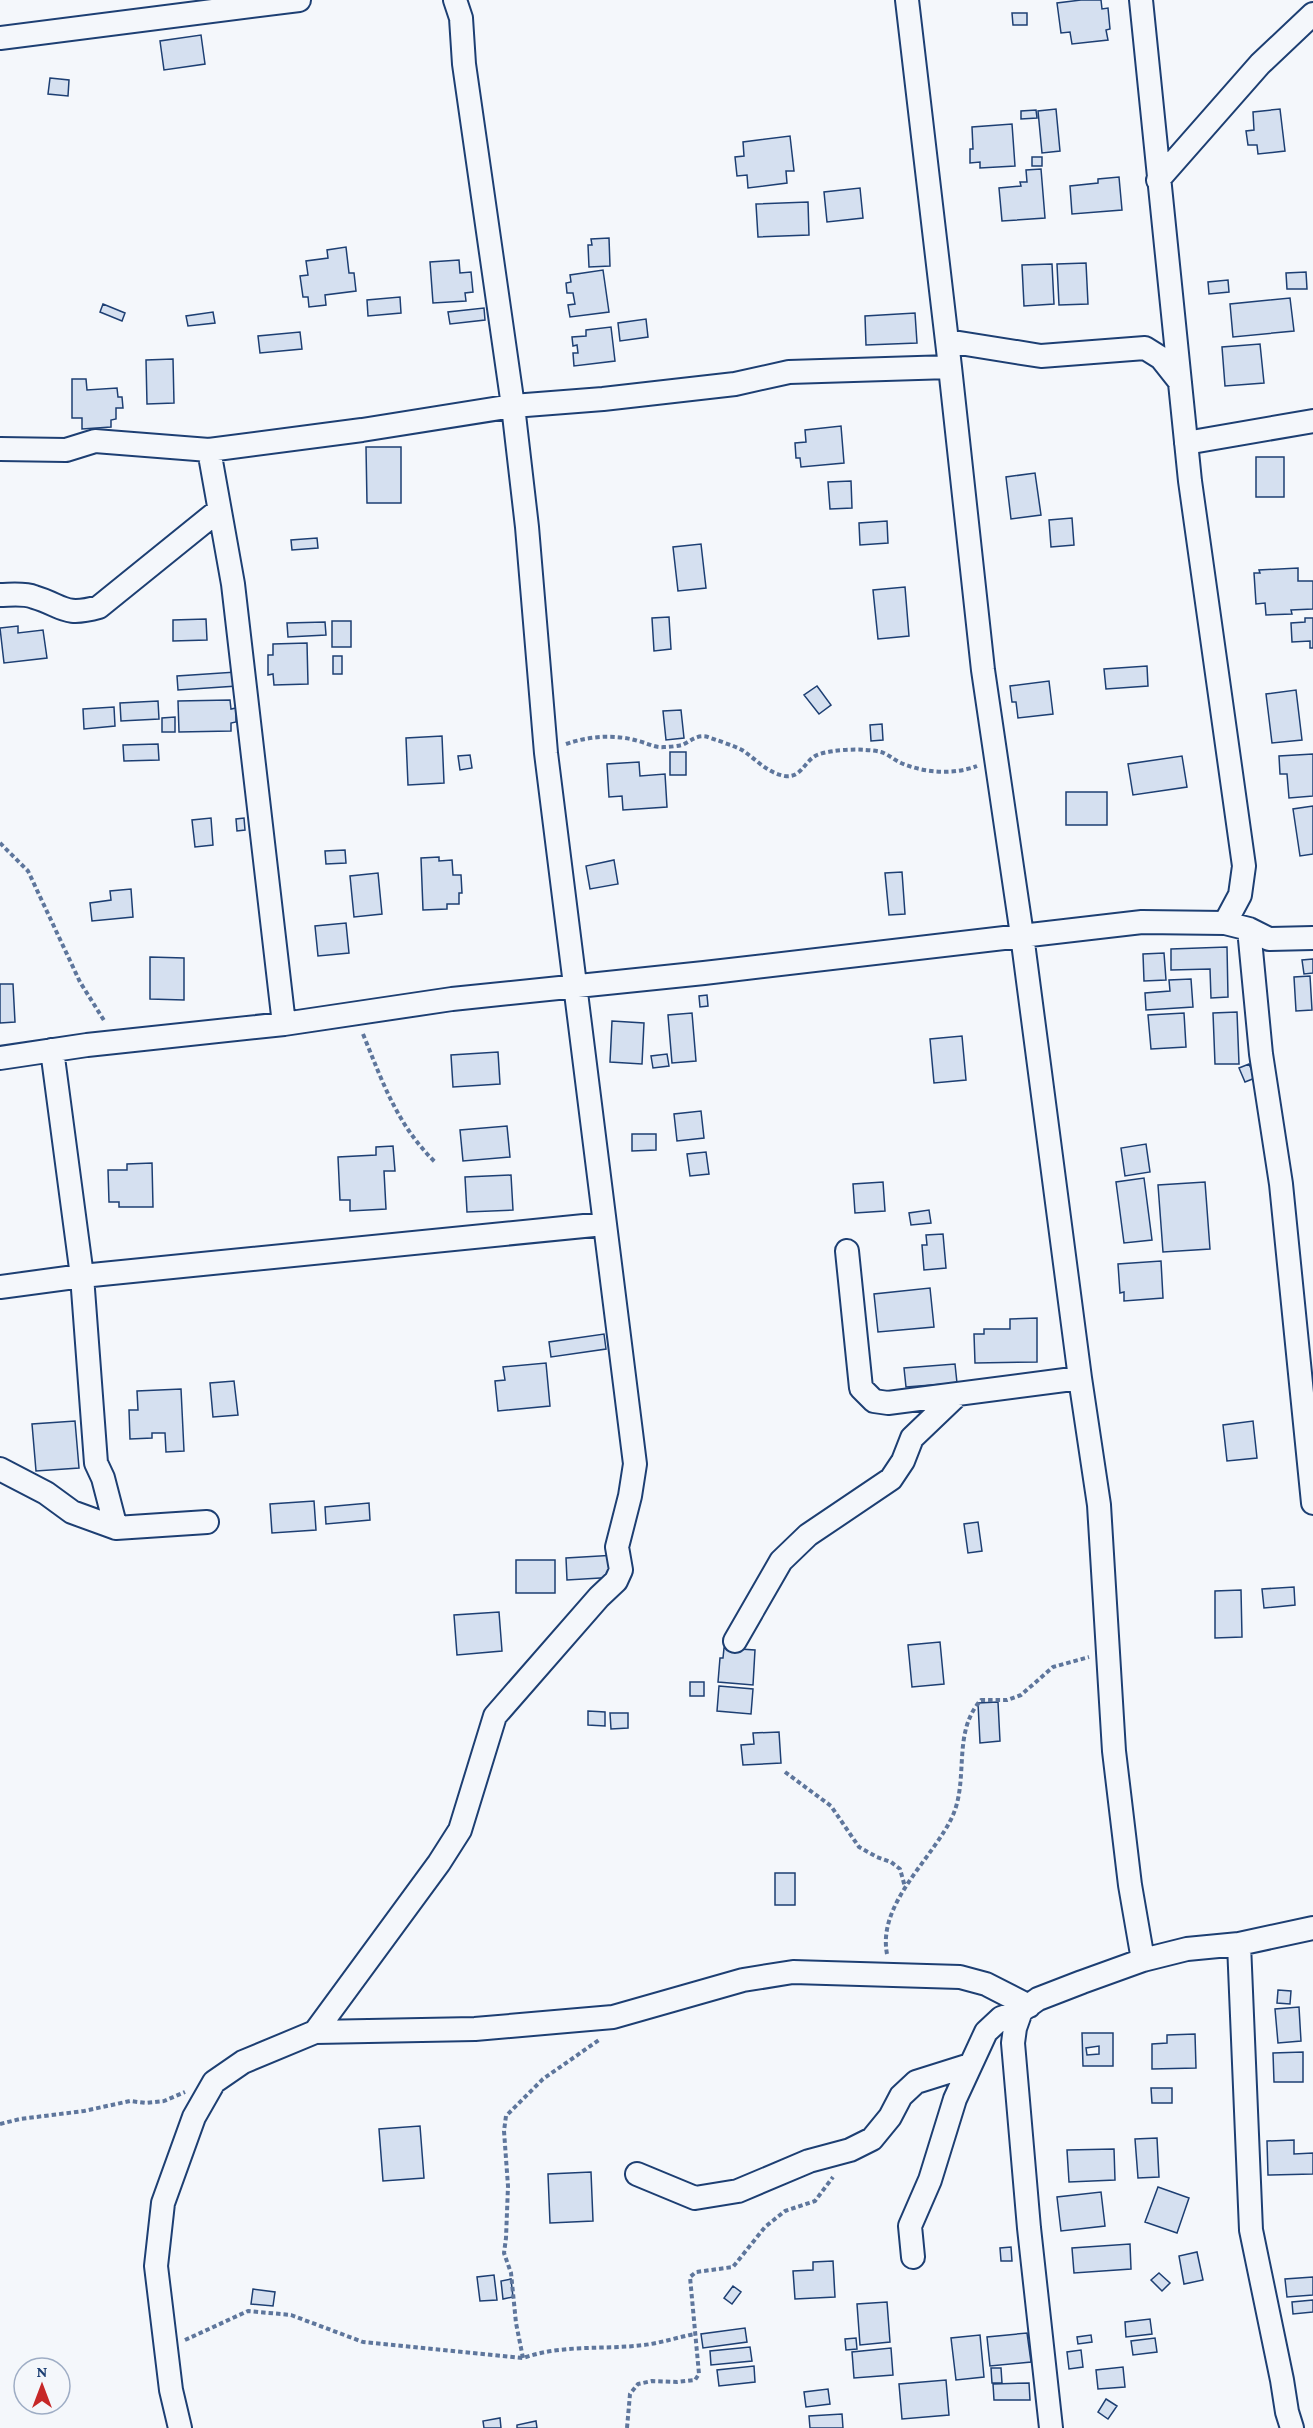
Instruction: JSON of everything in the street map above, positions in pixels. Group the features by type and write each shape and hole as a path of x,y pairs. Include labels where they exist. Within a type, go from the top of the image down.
{"street":[{"path":"0,38 299,0"},
{"path":"315,2032 439,1863 460,1830 495,1716 599,1596 616,1581 621,1570 617,1547 630,1496 635,1464 546,748 527,527 513,406 464,64 461,18 455,0"},
{"path":"907,0 983,670 1022,935 1080,1378 1099,1505 1114,1751 1130,1885 1143,1960"},
{"path":"1141,0 1186,443 1244,866 1240,895 1225,923"},
{"path":"1158,180 1260,64 1313,14"},
{"path":"947,341 1041,356 1145,348 1161,358 1181,383"},
{"path":"0,449 66,450 95,441 209,450 362,430 513,406 603,399 724,385 789,372 950,368"},
{"path":"1186,443 1313,421"},
{"path":"209,450 233,584 284,1024"},
{"path":"0,595 33,596 63,611 80,612 99,607 219,510"},
{"path":"0,1058 284,1024 452,999 1142,922 1225,923 1249,929 1269,939 1313,938"},
{"path":"1249,929 1261,1054 1281,1184 1313,1503"},
{"path":"52,1050 82,1276 96,1463 106,1486 116,1528"},
{"path":"0,1287 82,1276 604,1224"},
{"path":"847,1251 861,1388 874,1401 888,1403 1080,1378"},
{"path":"735,1641 781,1561 808,1535 891,1479 903,1461 912,1438 958,1394"},
{"path":"0,1469 46,1494 72,1512 116,1528 207,1522"},
{"path":"913,2257 910,2226 944,2141 955,2099 986,2032 1001,2018 1038,2000 1143,1960 1186,1949 1239,1944 1313,1928"},
{"path":"1239,1944 1251,2230 1292,2428"},
{"path":"180,2428 171,2390 156,2266 163,2203 194,2117 214,2082 243,2062 315,2032 475,2029 613,2017 743,1980 793,1972 960,1977 986,1984 1025,2008"},
{"path":"1025,2008 1015,2028 1012,2043 1051,2428"},
{"path":"638,2174 695,2198 738,2191 809,2161 850,2150 872,2139 890,2117 901,2096 916,2082 970,2065"}],"path":[{"path":"546,748 580,739 608,736 636,740 654,747 664,747 682,745 694,738 706,736 740,749 771,771 786,776 802,771 809,760 818,755 838,750 882,752 903,764 941,772 966,770 997,758"},
{"path":"0,843 28,871 80,982 94,1008 120,1042"},
{"path":"354,1014 396,1112 420,1147 436,1163"},
{"path":"892,1975 885,1944 891,1913 952,1818 960,1799 964,1738 974,1708 981,1700 1007,1700 1021,1695 1053,1667 1109,1652"},
{"path":"785,1772 831,1806 859,1847 891,1862 900,1869 906,1887"},
{"path":"523,2358 516,2323 511,2273 504,2253 508,2186 504,2131 506,2116 543,2079 604,2036 613,2017"},
{"path":"0,2124 130,2102 164,2101 214,2082"},
{"path":"627,2428 630,2394 639,2384 652,2381 694,2380 699,2374 690,2277 696,2272 733,2267 765,2227 785,2211 815,2201 850,2150"},
{"path":"166,2349 248,2311 291,2315 363,2342 523,2358 567,2348 644,2345 694,2334"}],"building":[{"path":"1101,0 1102,9 1108,8 1110,29 1106,30 1108,40 1072,44 1070,32 1061,33 1057,3"},
{"path":"1012,13 1027,13 1027,25 1013,25"},
{"path":"201,35 205,64 164,70 160,41"},
{"path":"50,78 69,80 68,96 48,94"},
{"path":"1056,109 1060,151 1042,153 1038,111"},
{"path":"1280,109 1285,151 1258,154 1257,145 1248,145 1246,131 1254,130 1253,112"},
{"path":"1036,110 1037,118 1021,119 1021,111"},
{"path":"1012,124 1015,166 980,168 980,162 970,163 970,149 973,149 972,127"},
{"path":"790,136 794,171 786,171 787,183 748,188 747,175 737,176 735,157 744,156 743,142"},
{"path":"1032,157 1042,157 1042,166 1032,166"},
{"path":"1041,169 1045,218 1002,221 999,188 1021,186 1020,182 1027,182 1026,170"},
{"path":"1119,177 1122,210 1072,214 1070,186 1098,183 1098,179"},
{"path":"860,188 863,218 827,222 824,192"},
{"path":"808,202 809,235 758,237 756,204"},
{"path":"609,238 610,266 589,267 588,245 592,245 591,239"},
{"path":"346,247 349,273 354,273 356,291 325,295 326,305 309,307 308,297 303,297 300,276 308,275 306,261 328,258 327,250"},
{"path":"459,260 460,273 471,272 473,292 465,293 466,301 433,303 430,262"},
{"path":"1086,263 1088,304 1059,305 1057,264"},
{"path":"1052,264 1054,304 1024,306 1022,265"},
{"path":"603,270 609,312 570,317 568,305 575,304 573,293 567,293 566,283 571,282 570,275"},
{"path":"1306,272 1307,289 1287,289 1286,273"},
{"path":"1228,280 1229,292 1209,294 1208,282"},
{"path":"400,297 401,313 368,316 367,300"},
{"path":"1290,298 1294,331 1233,337 1230,304"},
{"path":"103,304 125,313 122,321 100,312"},
{"path":"484,308 485,320 450,324 448,312"},
{"path":"213,312 215,323 188,326 186,316"},
{"path":"915,313 917,343 866,345 865,316"},
{"path":"646,319 648,337 620,341 618,323"},
{"path":"611,327 615,361 574,366 573,353 578,353 577,345 573,346 572,337 586,336 586,330"},
{"path":"300,332 302,349 260,353 258,336"},
{"path":"1260,344 1264,383 1225,386 1222,347"},
{"path":"173,359 174,403 147,404 146,360"},
{"path":"72,379 86,379 87,390 117,388 118,397 122,397 123,408 116,408 116,419 111,420 111,427 82,429 82,418 72,418"},
{"path":"841,426 844,463 801,467 800,458 796,458 795,443 806,442 805,430"},
{"path":"366,447 401,447 401,503 367,503"},
{"path":"1256,457 1284,457 1284,497 1256,497"},
{"path":"1035,473 1041,515 1011,519 1006,477"},
{"path":"851,481 852,508 830,509 828,482"},
{"path":"1072,518 1074,545 1051,547 1049,520"},
{"path":"887,521 888,543 860,545 859,523"},
{"path":"317,538 318,548 292,550 291,540"},
{"path":"701,544 706,588 678,591 673,547"},
{"path":"1298,568 1298,581 1313,581 1313,609 1291,610 1292,614 1266,615 1265,603 1256,604 1254,573 1260,573 1259,570"},
{"path":"905,587 909,636 878,639 873,590"},
{"path":"669,617 671,649 654,651 652,618"},
{"path":"1305,618 1313,618 1313,648 1310,648 1310,641 1292,642 1291,623 1305,622"},
{"path":"206,619 207,640 173,641 173,620"},
{"path":"332,621 351,621 351,647 332,647"},
{"path":"325,622 326,635 288,637 287,623"},
{"path":"18,626 18,633 43,630 47,658 4,663 0,628"},
{"path":"307,643 308,684 274,685 273,674 268,675 268,655 273,655 273,644"},
{"path":"333,656 342,656 342,674 333,674"},
{"path":"1147,666 1148,686 1106,689 1104,669"},
{"path":"236,672 237,686 178,690 177,676"},
{"path":"1049,681 1053,714 1018,718 1016,702 1012,702 1010,686"},
{"path":"817,686 831,705 819,714 804,695"},
{"path":"1296,690 1302,740 1272,743 1266,694"},
{"path":"230,700 231,709 236,708 236,722 231,723 231,731 179,732 178,701"},
{"path":"158,701 159,719 121,721 120,703"},
{"path":"114,707 115,726 84,729 83,709"},
{"path":"681,710 684,738 666,740 663,711"},
{"path":"175,717 175,732 162,732 162,718"},
{"path":"882,724 883,740 871,741 870,725"},
{"path":"442,736 444,783 408,785 406,738"},
{"path":"158,744 159,760 124,761 123,745"},
{"path":"670,752 686,752 686,775 670,775"},
{"path":"1313,754 1313,796 1289,798 1287,774 1280,774 1279,756"},
{"path":"470,755 472,768 460,770 458,756"},
{"path":"1182,756 1187,787 1133,795 1128,764"},
{"path":"639,762 640,776 665,774 667,807 623,810 622,796 609,797 607,764"},
{"path":"1066,792 1107,792 1107,825 1066,825"},
{"path":"1313,806 1313,854 1300,856 1293,809"},
{"path":"211,818 213,845 195,847 192,820"},
{"path":"244,818 245,830 237,831 236,819"},
{"path":"345,850 346,863 326,864 325,851"},
{"path":"439,857 439,861 452,860 453,875 461,875 462,893 459,893 459,904 447,904 447,909 423,910 421,858"},
{"path":"614,860 618,884 590,889 586,866"},
{"path":"902,872 905,914 889,915 885,873"},
{"path":"378,873 382,914 354,917 350,876"},
{"path":"131,889 133,917 92,921 90,903 111,900 110,891"},
{"path":"346,923 349,953 318,956 315,926"},
{"path":"1227,947 1228,997 1211,998 1210,969 1171,970 1171,949"},
{"path":"1164,953 1166,980 1144,981 1143,954"},
{"path":"150,957 184,958 184,1000 150,999"},
{"path":"1313,959 1313,973 1304,974 1302,960"},
{"path":"1310,976 1312,1010 1296,1011 1294,977"},
{"path":"1191,979 1193,1007 1146,1010 1145,993 1170,991 1169,980"},
{"path":"0,984 13,984 15,1022 0,1023"},
{"path":"707,995 708,1006 700,1007 699,996"},
{"path":"1237,1012 1239,1064 1215,1064 1213,1013"},
{"path":"692,1013 696,1061 672,1063 668,1015"},
{"path":"1184,1013 1186,1047 1151,1049 1148,1015"},
{"path":"612,1021 644,1023 642,1064 610,1062"},
{"path":"962,1036 966,1080 934,1083 930,1039"},
{"path":"498,1052 500,1084 453,1087 451,1055"},
{"path":"667,1054 669,1066 653,1068 651,1056"},
{"path":"1249,1064 1255,1078 1245,1082 1239,1068"},
{"path":"701,1111 704,1138 677,1141 674,1114"},
{"path":"507,1126 510,1157 463,1161 460,1130"},
{"path":"632,1134 656,1134 656,1150 632,1151"},
{"path":"1146,1144 1150,1172 1125,1176 1121,1148"},
{"path":"393,1146 395,1171 384,1171 386,1209 350,1211 350,1200 340,1200 338,1157 376,1155 376,1147"},
{"path":"706,1152 709,1174 690,1176 687,1154"},
{"path":"152,1163 153,1207 119,1207 119,1202 109,1202 108,1170 127,1170 127,1164"},
{"path":"511,1175 513,1210 467,1212 465,1177"},
{"path":"1144,1178 1152,1240 1124,1243 1116,1182"},
{"path":"883,1182 885,1211 855,1213 853,1184"},
{"path":"1205,1182 1210,1249 1163,1252 1158,1185"},
{"path":"929,1210 931,1223 911,1225 909,1213"},
{"path":"943,1234 946,1268 924,1270 922,1245 927,1245 926,1235"},
{"path":"1161,1261 1163,1298 1124,1301 1124,1292 1120,1293 1118,1264"},
{"path":"930,1288 934,1327 878,1332 874,1294"},
{"path":"1037,1318 1037,1362 975,1363 974,1334 984,1334 984,1329 1010,1329 1010,1319"},
{"path":"604,1334 606,1349 551,1357 549,1342"},
{"path":"546,1363 550,1406 498,1411 495,1381 505,1380 503,1367"},
{"path":"955,1364 957,1383 906,1387 904,1368"},
{"path":"234,1381 238,1415 213,1417 210,1383"},
{"path":"181,1389 184,1451 166,1452 165,1433 152,1433 152,1438 130,1439 129,1410 138,1410 137,1391"},
{"path":"75,1421 79,1468 36,1471 32,1424"},
{"path":"1253,1421 1257,1458 1227,1461 1223,1425"},
{"path":"314,1501 316,1530 272,1533 270,1504"},
{"path":"369,1503 370,1520 326,1524 325,1507"},
{"path":"978,1522 982,1551 968,1553 964,1524"},
{"path":"616,1555 617,1577 567,1580 566,1558"},
{"path":"516,1560 555,1560 555,1593 516,1593"},
{"path":"1294,1587 1295,1605 1264,1608 1262,1589"},
{"path":"1241,1590 1242,1637 1215,1638 1215,1591"},
{"path":"499,1612 502,1651 457,1655 454,1615"},
{"path":"940,1642 944,1684 912,1687 908,1645"},
{"path":"724,1648 755,1650 753,1685 718,1682 720,1658 723,1658"},
{"path":"690,1682 704,1682 704,1696 690,1696"},
{"path":"719,1686 753,1689 751,1714 717,1711"},
{"path":"998,1702 1000,1741 980,1743 978,1703"},
{"path":"588,1711 605,1712 605,1726 588,1725"},
{"path":"610,1713 628,1713 628,1728 611,1729"},
{"path":"779,1732 781,1763 743,1765 741,1745 754,1744 753,1733"},
{"path":"775,1873 795,1873 795,1905 775,1905"},
{"path":"1278,1990 1291,1991 1290,2004 1277,2003"},
{"path":"1299,2007 1301,2041 1278,2043 1275,2009"},
{"path":"1082,2033 1113,2033 1113,2066 1083,2066","holes":["1099,2046 1099,2054 1087,2055 1086,2048"]},
{"path":"1195,2034 1196,2068 1152,2069 1152,2044 1167,2043 1167,2035"},
{"path":"1303,2052 1303,2082 1274,2082 1273,2053"},
{"path":"1151,2088 1172,2088 1172,2103 1152,2103"},
{"path":"420,2126 424,2178 383,2181 379,2129"},
{"path":"1157,2138 1159,2177 1138,2178 1135,2139"},
{"path":"1294,2140 1294,2154 1313,2153 1313,2174 1268,2175 1267,2141"},
{"path":"1114,2149 1115,2180 1069,2182 1067,2150"},
{"path":"591,2172 593,2221 550,2223 548,2174"},
{"path":"1158,2187 1189,2198 1177,2233 1145,2222"},
{"path":"1101,2192 1105,2226 1061,2231 1057,2197"},
{"path":"1130,2244 1131,2269 1074,2273 1072,2248"},
{"path":"1011,2247 1012,2261 1001,2261 1000,2248"},
{"path":"1197,2252 1203,2280 1184,2284 1179,2256"},
{"path":"833,2261 835,2297 795,2299 793,2271 813,2270 813,2262"},
{"path":"1159,2273 1170,2283 1162,2291 1151,2280"},
{"path":"494,2275 497,2300 480,2301 477,2277"},
{"path":"1313,2277 1313,2295 1287,2297 1285,2279"},
{"path":"511,2279 513,2297 503,2299 501,2281"},
{"path":"733,2286 741,2292 732,2304 724,2298"},
{"path":"253,2289 275,2292 273,2306 251,2304"},
{"path":"1313,2300 1313,2312 1293,2314 1292,2302"},
{"path":"887,2302 890,2342 860,2345 857,2304"},
{"path":"1150,2319 1152,2334 1126,2337 1125,2322"},
{"path":"745,2328 747,2342 703,2348 701,2334"},
{"path":"1027,2333 1031,2362 990,2366 987,2337"},
{"path":"980,2335 984,2377 956,2380 951,2338"},
{"path":"1091,2335 1092,2342 1078,2344 1077,2337"},
{"path":"856,2338 857,2349 846,2350 845,2339"},
{"path":"1155,2338 1157,2352 1133,2355 1131,2341"},
{"path":"750,2347 752,2361 711,2365 710,2351"},
{"path":"891,2348 893,2375 854,2378 852,2352"},
{"path":"1081,2350 1083,2367 1069,2369 1067,2352"},
{"path":"754,2366 755,2382 719,2386 717,2370"},
{"path":"1123,2367 1125,2387 1098,2389 1096,2370"},
{"path":"991,2368 1001,2368 1002,2383 992,2383"},
{"path":"946,2380 949,2415 902,2419 899,2384"},
{"path":"1029,2383 1030,2400 994,2400 993,2384"},
{"path":"828,2389 830,2404 806,2407 804,2392"},
{"path":"1106,2399 1117,2406 1108,2419 1098,2412"},
{"path":"842,2414 843,2428 810,2428 809,2416"},
{"path":"500,2418 501,2428 484,2428 483,2421"},
{"path":"536,2421 537,2428 517,2428 517,2425"}]}
